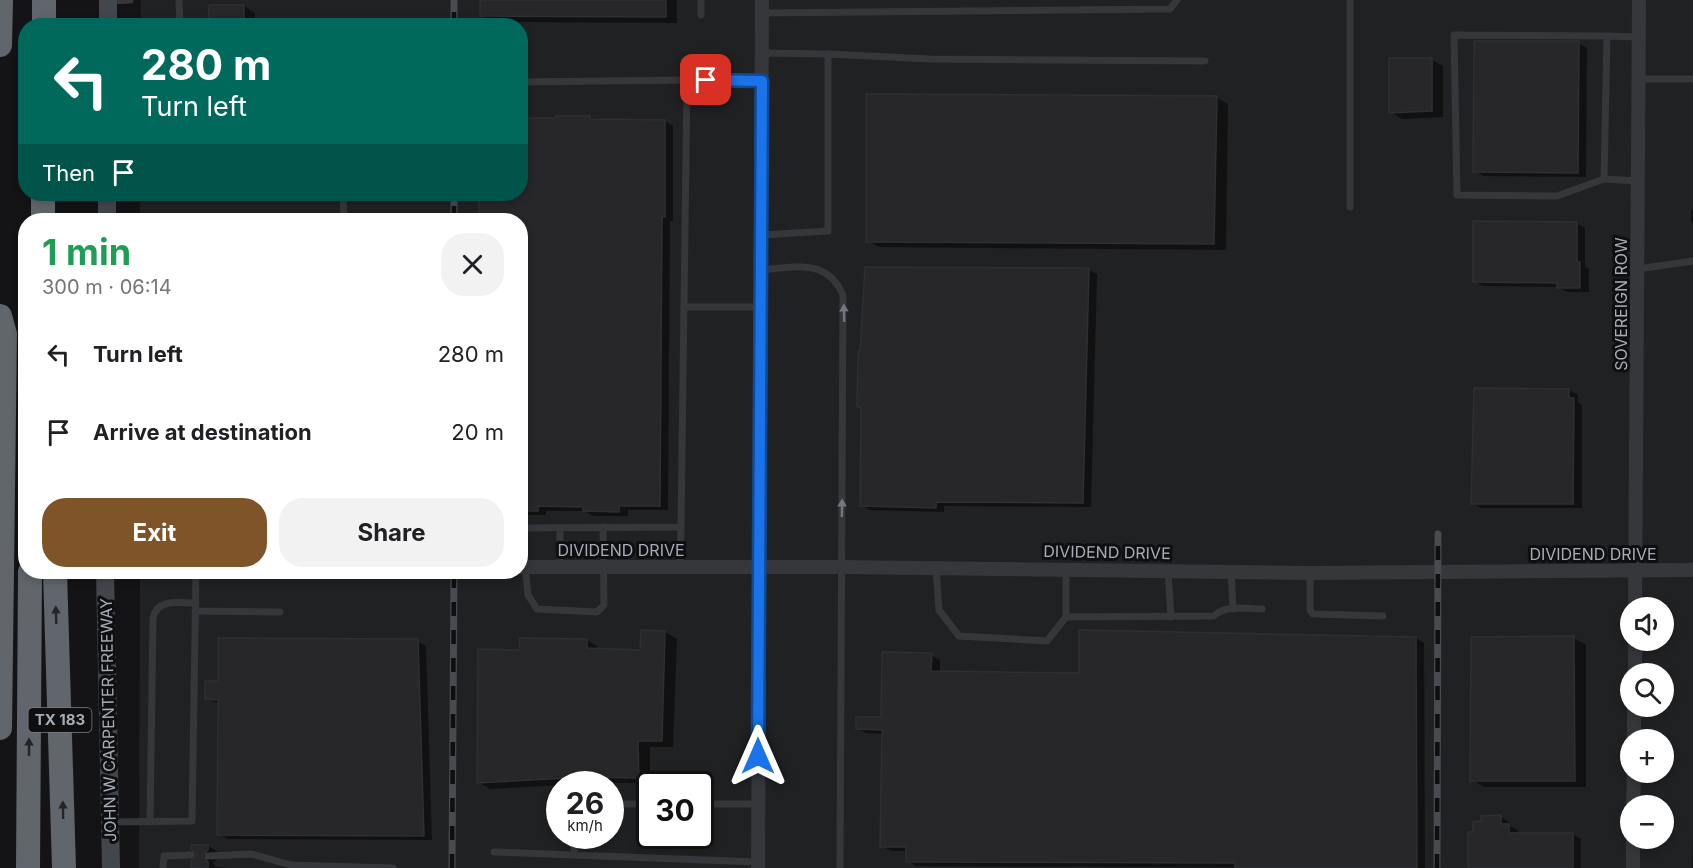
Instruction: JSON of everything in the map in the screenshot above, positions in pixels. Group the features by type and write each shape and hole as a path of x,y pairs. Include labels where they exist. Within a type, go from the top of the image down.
{"highway":[{"path":"0,45 1,0"},
{"path":"44,0 44,18"},
{"path":"0,316 5,334 0,728"},
{"path":"28,868 30,579"},
{"name":"TX 183","path":"55,579 64,868"}],"main road":[{"path":"108,0 108,18"},
{"name":"JOHN W CARPENTER FREEWAY","path":"105,579 111,868"}],"street":[{"name":"SOVEREIGN ROW","path":"1635,597 1639,0"},
{"path":"758,865 762,6"},
{"name":"DIVIDEND DRIVE","path":"528,567 936,567 1310,573 1693,570"},
{"path":"1632,868 1633,849"}],"lane":[{"path":"108,0 130,0"},
{"path":"179,0 180,18"},
{"path":"701,0 701,15"},
{"path":"762,6 1170,9 1177,0"},
{"path":"1350,0 1350,207"},
{"path":"1638,181 1604,179 1557,196 1457,195 1454,35 1639,37"},
{"path":"1604,179 1607,36"},
{"path":"762,54 828,54 930,59 1204,61"},
{"path":"761,236 828,231 828,54"},
{"path":"1638,79 1693,79"},
{"path":"680,566 687,80"},
{"path":"528,82 762,81"},
{"path":"1638,269 1693,261"},
{"path":"761,270 798,267 822,269 836,280 843,295 840,868"},
{"path":"684,307 760,307"},
{"path":"525,579 528,595 537,609 597,612 604,605 606,596 603,527"},
{"path":"528,528 681,527"},
{"path":"560,528 560,567"},
{"path":"936,567 939,610 959,636 1047,641 1066,617 1066,568"},
{"path":"1168,570 1171,617"},
{"path":"1231,570 1233,609"},
{"path":"1310,573 1310,610 1313,614 1383,616"},
{"path":"110,822 192,821 196,579"},
{"path":"150,822 155,609 160,605 170,603 196,607 280,612"},
{"path":"1066,617 1214,616 1219,610 1262,609"},
{"path":"714,804 758,804"},
{"path":"574,849 574,855"},
{"path":"494,852 758,865"},
{"path":"208,856 252,854 291,866 393,868"},
{"path":"163,868 164,856 191,855"}],"shaded area":[{"path":"141,0 1693,0 1693,868 139,868 140,579 528,579 528,213 140,213 140,201 528,201 528,18 141,18"}],"building":[{"path":"480,0 666,0 666,17 480,16"},
{"path":"209,5 244,5 244,18 208,18"},
{"path":"1474,41 1579,41 1578,173 1473,172"},
{"path":"1389,58 1432,58 1432,111 1389,113"},
{"path":"866,94 1217,96 1214,244 866,242"},
{"path":"556,116 590,116 590,119 665,120 660,506 619,506 619,512 583,511 583,507 538,506 538,511 528,511 528,213 479,213 479,201 528,201 528,118 556,118"},
{"path":"1473,221 1577,222 1577,262 1580,262 1580,288 1557,288 1557,283 1473,282"},
{"path":"865,267 1089,268 1083,503 936,502 936,508 860,506 861,407 857,407 858,351 860,351"},
{"path":"1474,388 1569,389 1569,398 1574,398 1573,504 1471,504"},
{"path":"641,630 665,631 662,741 638,741 639,771 636,771 636,778 624,778 624,771 546,771 546,779 477,783 478,649 520,650 519,638 587,639 587,648 640,650"},
{"path":"1079,630 1416,637 1417,868 1235,868 1235,863 906,862 906,847 880,847 882,730 856,729 856,717 881,717 882,652 932,653 931,671 1079,673"},
{"path":"1574,636 1575,781 1470,781 1471,637"},
{"path":"218,638 418,639 424,836 217,835 218,700 205,699 205,681 218,681"},
{"path":"1501,815 1501,824 1509,824 1509,833 1573,833 1573,868 1468,868 1468,832 1473,832 1473,822 1481,821 1481,816"},
{"path":"191,845 208,845 208,850 202,856 208,862 208,868 191,868 191,861 197,855 191,849"}],"railway":[{"path":"454,0 454,18"},
{"path":"454,201 454,213"},
{"path":"1437,868 1438,534"},
{"path":"452,868 454,579"}],"route":[{"path":"706,80 762,81 758,756"}]}
